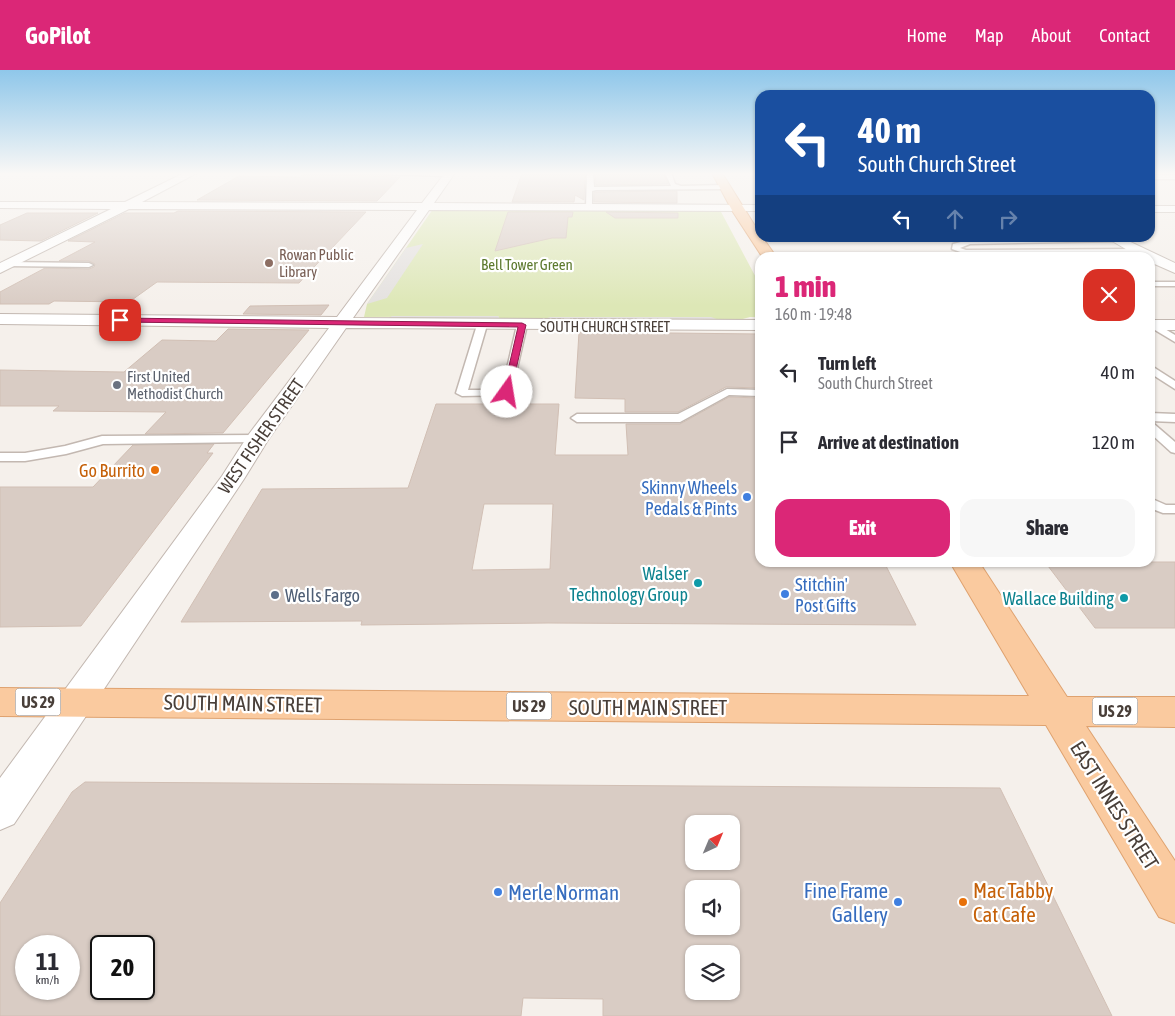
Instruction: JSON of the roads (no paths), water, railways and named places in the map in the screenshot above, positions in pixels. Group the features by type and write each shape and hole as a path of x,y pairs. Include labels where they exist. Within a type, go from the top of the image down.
{"main road":[{"path":"742,217 755,236"},
{"name":"EAST INNES STREET","path":"967,567 1175,901"},
{"name":"SOUTH MAIN STREET","path":"0,702 1055,710"},
{"name":"US 29","path":"1055,710 1175,712"}],"street":[{"path":"5,266 101,217"},
{"name":"WEST FISHER STREET","path":"0,811 232,479 257,439 419,217"},
{"path":"1122,242 1141,252"},
{"path":"1155,259 1175,269"},
{"name":"SOUTH CHURCH STREET","path":"0,319 482,325 755,325"},
{"path":"1155,325 1175,325"}],"lane":[{"path":"969,242 956,246 956,249 966,252 1141,252"},
{"path":"5,266 89,264"},
{"path":"1155,282 1175,284"},
{"path":"482,325 462,393 507,392 522,325"},
{"path":"1155,327 1175,339"},
{"path":"1155,372 1175,386"},
{"path":"577,418 680,418 727,392 755,393"},
{"path":"1155,417 1175,418"},
{"path":"1155,431 1173,445"},
{"path":"0,457 25,457 102,440 257,439"},
{"path":"1155,443 1173,445"},
{"path":"1155,505 1163,509 1175,509"}],"place":[{"name":"Rowan Public Library","path":"269,263"},
{"name":"First United Methodist Church","path":"117,385"},
{"name":"Go Burrito","path":"155,470"},
{"name":"Skinny Wheels Pedals & Pints","path":"747,497"},
{"name":"Walser Technology Group","path":"698,583"},
{"name":"Stitchin' Post Gifts","path":"785,594"},
{"name":"Wells Fargo","path":"275,595"},
{"name":"Wallace Building","path":"1124,598"},
{"name":"Merle Norman","path":"498,892"},
{"name":"Fine Frame Gallery","path":"898,902"},
{"name":"Mac Tabby Cat Cafe","path":"963,902"}],"park label":[{"name":"Bell Tower Green","path":"527,264"}]}
